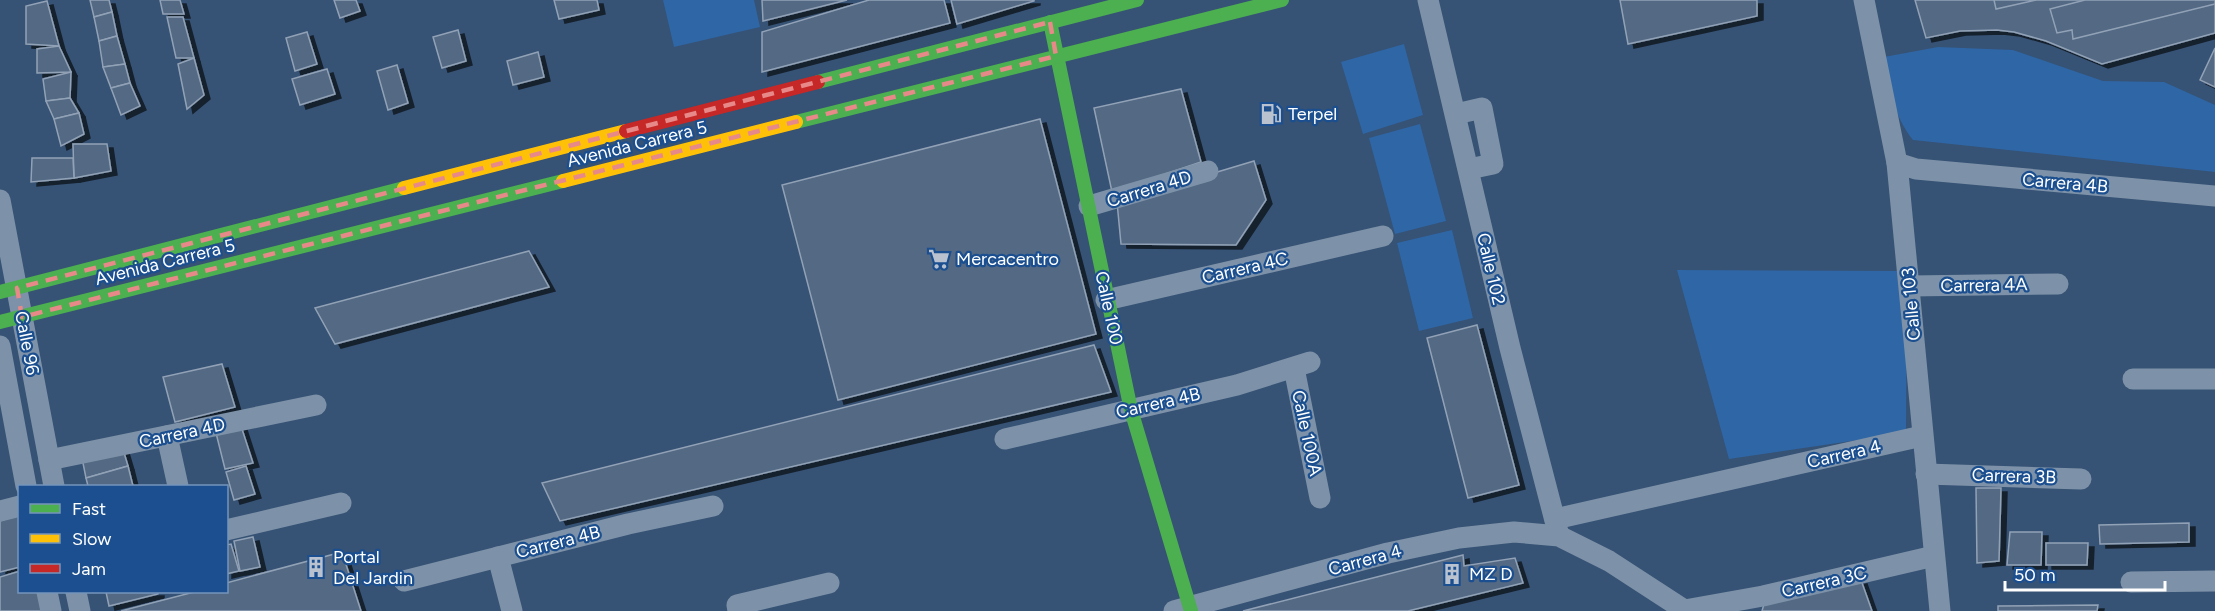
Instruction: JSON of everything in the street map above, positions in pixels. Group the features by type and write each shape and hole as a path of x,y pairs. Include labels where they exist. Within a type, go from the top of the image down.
{"main road":[{"name":"Avenida Carrera 5","path":"8,290 1137,0"},
{"name":"Avenida Carrera 5","path":"0,322 1282,0"},
{"name":"Calle 100","path":"1050,22 1089,206 1106,300 1131,410 1185,610"}],"street":[{"name":"Calle 100","path":"1047,0 1050,22"},
{"name":"Calle 102","path":"1428,0 1510,348 1557,528"},
{"name":"Calle 103","path":"1864,0 1906,166 1910,286 1922,436 1936,474 1934,556 1940,611"},
{"path":"1456,114 1482,108 1493,164 1469,170"},
{"name":"Carrera 4B","path":"1906,166 2215,196"},
{"name":"Carrera 4D","path":"1089,206 1208,171"},
{"name":"Calle 96","path":"0,200 8,290 22,317 54,485"},
{"name":"Carrera 4C","path":"1106,300 1383,236"},
{"name":"Carrera 4A","path":"1910,286 2058,284"},
{"name":"Calle 96","path":"0,346 26,485"},
{"name":"Carrera 4B","path":"1005,439 1237,385 1302,365"},
{"name":"Calle 100A","path":"1302,365 1320,498"},
{"path":"2133,379 2215,379"},
{"name":"Carrera 4D","path":"49,460 316,405"},
{"path":"167,436 178,485"},
{"name":"Carrera 4","path":"1185,610 1388,553 1459,538 1557,528 1922,436"},
{"name":"Carrera 3B","path":"1936,474 2081,479"},
{"path":"228,530 341,503"},
{"path":"0,511 18,506"},
{"name":"Carrera 4B","path":"404,581 498,556 714,506"},
{"path":"1557,528 1683,611"},
{"path":"498,556 512,611"},
{"name":"Carrera 3C","path":"1683,611 1763,596 1934,556"},
{"path":"2131,582 2215,581"},
{"path":"737,608 829,583"},
{"path":"47,593 51,611"},
{"path":"76,593 80,611"}],"highlighted area":[{"path":"1050,22 1056,56 22,317 17,288"}],"shaded area":[{"path":"663,0 754,0 760,27 674,47"},
{"path":"1404,44 1423,115 1363,134 1341,62"},
{"path":"1938,47 2013,50 2103,81 2164,82 2215,105 2215,172 1913,140 1906,131 1893,101 1884,57"},
{"path":"1420,124 1446,221 1395,234 1369,138"},
{"path":"1452,230 1473,318 1419,331 1397,243"},
{"path":"1677,270 1907,271 1906,433 1729,459"}],"building":[{"path":"90,0 109,0 112,12 94,17"},
{"path":"160,0 180,0 184,14 163,14"},
{"path":"334,0 356,0 360,11 340,18"},
{"path":"554,0 597,0 599,10 559,19"},
{"path":"762,0 847,0 763,21"},
{"path":"869,0 944,0 950,23 762,72 762,32"},
{"path":"951,0 1034,0 1034,1 957,24"},
{"path":"1620,0 1757,0 1757,16 1628,44"},
{"path":"1915,0 2215,0 2215,33 2102,64 2046,41 2014,32 1960,31 1926,38"},
{"path":"1994,0 2036,0 1996,9"},
{"path":"2085,0 2215,0 2215,4 2073,39 2072,30 2057,33 2050,9"},
{"path":"47,1 59,46 26,44 26,6"},
{"path":"112,12 117,36 99,41 94,17"},
{"path":"167,17 183,17 194,58 176,58"},
{"path":"458,30 466,61 442,68 433,37"},
{"path":"307,32 317,64 295,71 286,38"},
{"path":"117,36 125,64 103,67 99,41"},
{"path":"59,46 71,72 37,73 37,49"},
{"path":"2215,48 2215,87 2200,80"},
{"path":"538,52 544,77 513,85 507,61"},
{"path":"194,58 204,95 187,109 178,64"},
{"path":"125,64 130,83 111,88 103,67"},
{"path":"397,65 408,103 388,110 377,71"},
{"path":"327,69 335,94 300,105 292,79"},
{"path":"71,72 70,98 46,101 43,79"},
{"path":"130,83 140,106 121,115 111,88"},
{"path":"1181,89 1201,162 1112,192 1094,108"},
{"path":"70,98 79,113 54,119 46,101"},
{"path":"79,113 84,134 61,146 54,119"},
{"name":"Mercacentro","path":"1040,119 1096,334 838,400 782,185"},
{"path":"73,144 107,144 111,171 74,178"},
{"path":"32,158 73,158 74,178 31,182"},
{"path":"1254,161 1266,200 1236,245 1121,244 1117,202"},
{"path":"529,251 549,287 335,344 315,308"},
{"path":"1477,325 1519,485 1468,498 1427,338"},
{"path":"1094,345 1111,392 560,521 542,483"},
{"path":"222,364 235,407 175,422 163,377"},
{"path":"240,423 253,463 225,469 215,429"},
{"path":"122,446 128,466 86,478 82,458"},
{"path":"128,466 133,485 88,485 86,478"},
{"path":"246,466 255,494 234,500 226,472"},
{"path":"1976,488 2001,488 1999,561 1977,563"},
{"path":"18,515 18,568 0,572 0,521"},
{"path":"2189,523 2189,542 2100,544 2099,525"},
{"path":"2010,532 2042,532 2041,565 2007,565"},
{"path":"253,537 260,567 240,571 234,541"},
{"path":"2046,543 2088,543 2087,565 2046,565"},
{"path":"231,544 239,571 228,574 228,545"},
{"name":"Portal Del Jardin","path":"342,552 361,611 121,611 190,593 228,593 228,582"},
{"name":"MZ D","path":"1463,555 1464,566 1515,558 1523,583 1408,611 1243,611"},
{"path":"18,572 18,593 43,593 43,611 0,611 0,577"},
{"path":"1861,580 1872,611 1762,611 1764,604"},
{"path":"106,593 158,593 158,594 109,606"},
{"path":"2098,605 2097,611 1998,611 1998,606"}],"traffic: fast":[{"path":"818,82 1137,0"},
{"path":"796,122 1282,0"},
{"path":"1050,22 1131,410 1191,611"},
{"path":"0,322 563,181"},
{"path":"0,292 404,188"}],"traffic: slow":[{"path":"563,181 796,122"},
{"path":"404,188 626,131"}],"traffic: jam":[{"path":"626,131 818,82"}],"place":[{"name":"Terpel","path":"1271,114"},
{"name":"Mercacentro","path":"939,259"},
{"name":"Portal Del Jardin","path":"316,567"},
{"name":"MZ D","path":"1452,574"}]}
